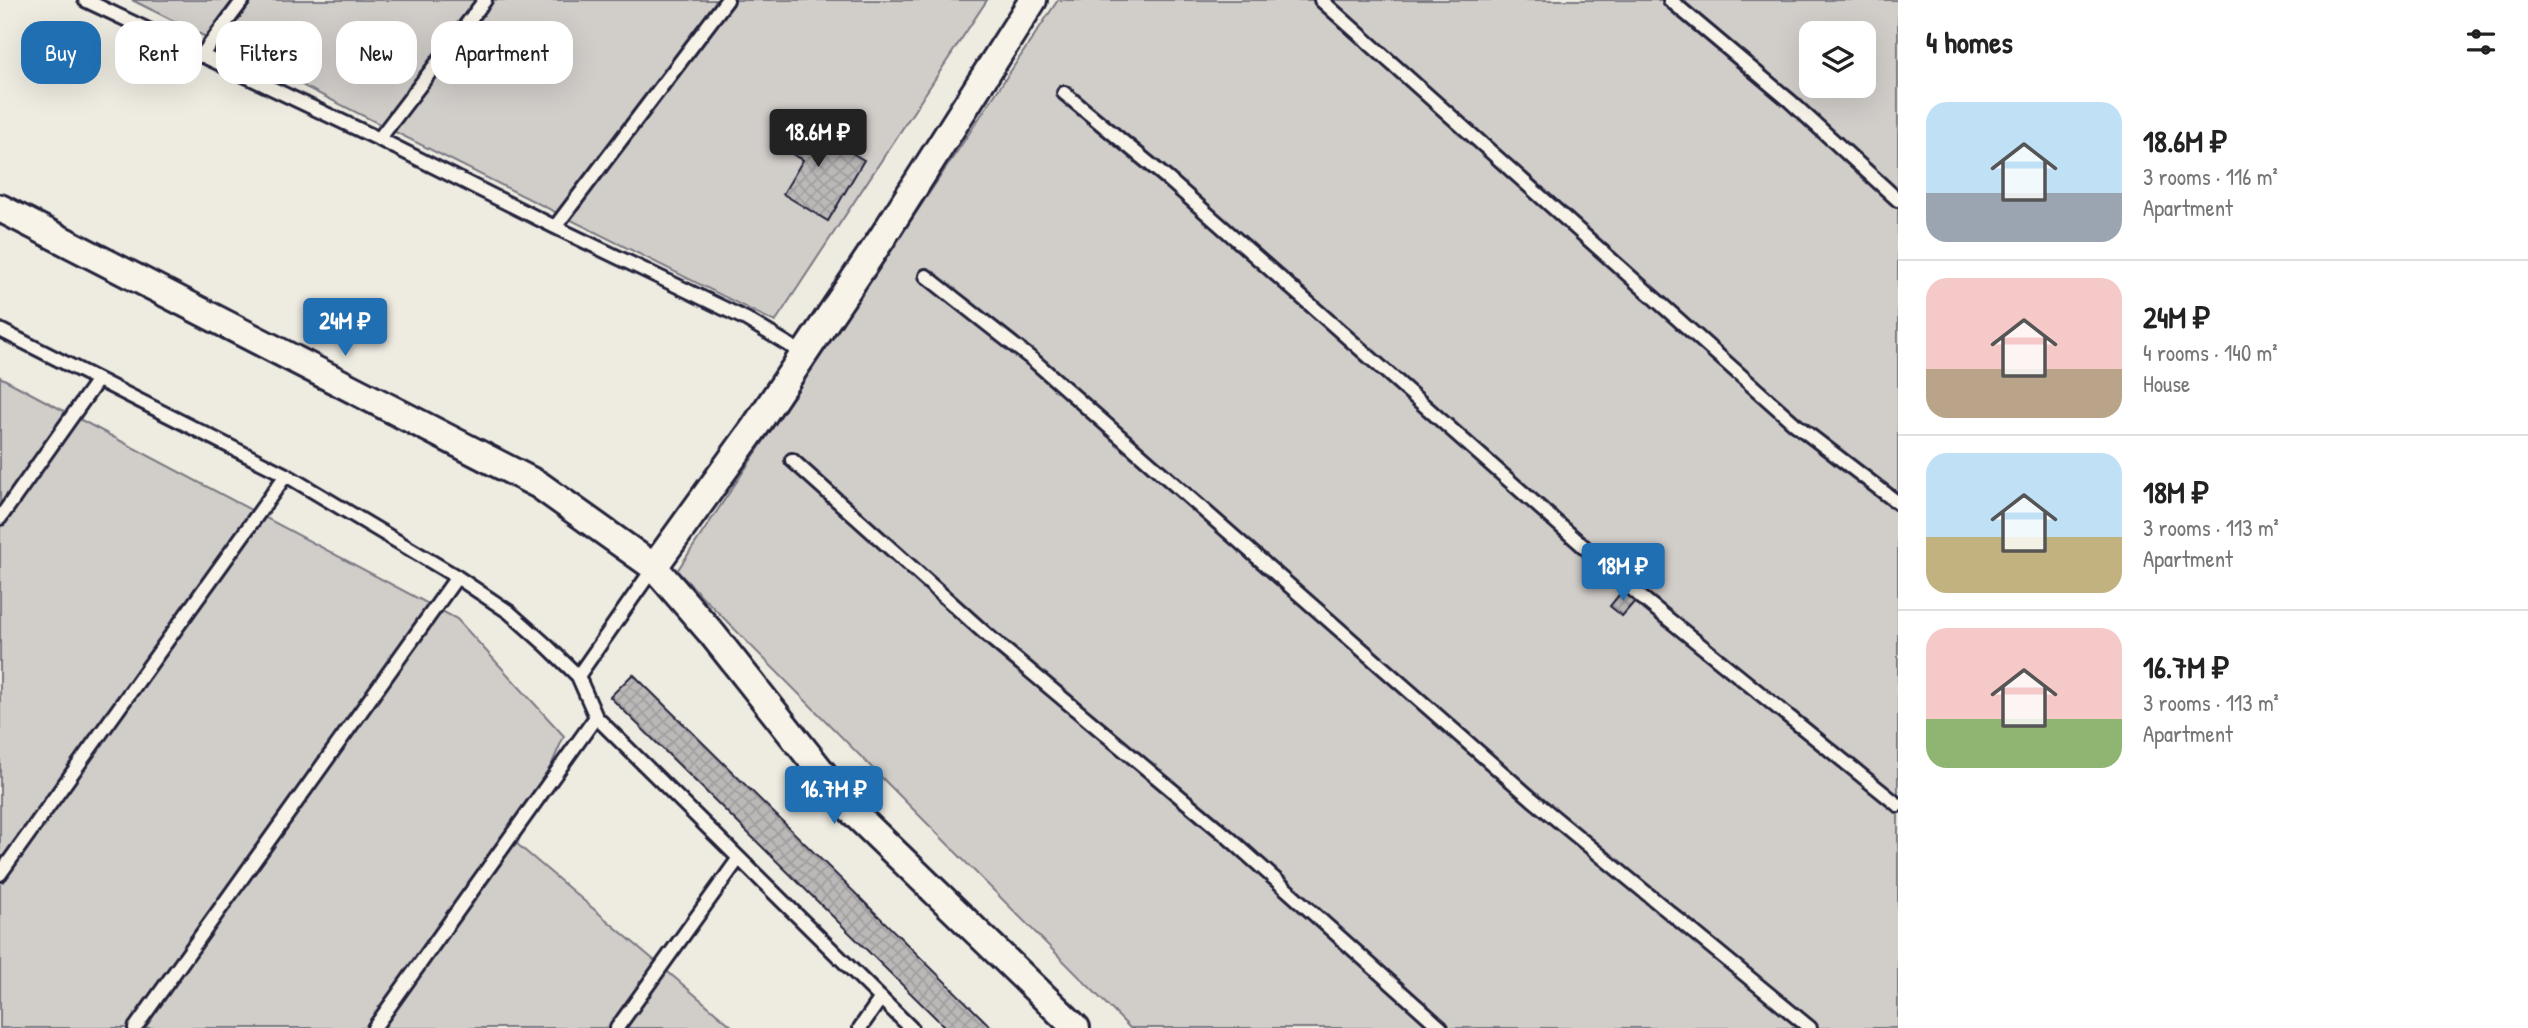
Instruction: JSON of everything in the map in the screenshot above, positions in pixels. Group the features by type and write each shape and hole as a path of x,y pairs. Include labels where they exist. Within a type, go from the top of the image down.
{"street":[{"path":"654,567 882,239 1033,0"},
{"path":"0,208 540,485 654,567 713,635 854,813 1076,1028"}],"lane":[{"path":"85,0 128,21"},
{"path":"202,55 243,0"},
{"path":"379,139 485,0"},
{"path":"555,227 727,0"},
{"path":"1321,0 1796,424 1898,503"},
{"path":"1670,0 1790,101 1898,200"},
{"path":"202,56 379,139 746,318 804,354"},
{"path":"1064,93 1168,179 1641,597 1898,805"},
{"path":"926,276 1033,360 1532,799 1810,1028"},
{"path":"0,330 286,475 509,612 578,676 596,717 911,1028"},
{"path":"0,519 97,381"},
{"path":"792,460 987,635 1228,837 1441,1028"},
{"path":"0,874 286,475"},
{"path":"578,676 654,567"},
{"path":"135,1028 457,578"},
{"path":"374,1028 596,717"},
{"path":"617,1028 739,858"},
{"path":"860,1028 881,998"}],"shaded area":[{"path":"132,0 987,0 775,322 300,84 322,84 322,21 216,21 216,42 202,35 202,21 174,21"},
{"path":"1058,0 1898,0 1898,1028 1130,1028 677,571"},
{"path":"0,377 457,619 564,736 517,844 734,1028 0,1028"}],"building":[{"path":"792,118 864,160 828,221 783,194 803,160 776,145"},
{"path":"1623,590 1635,601 1622,616 1610,606"},
{"path":"633,674 992,1028 946,1028 610,697"}]}
